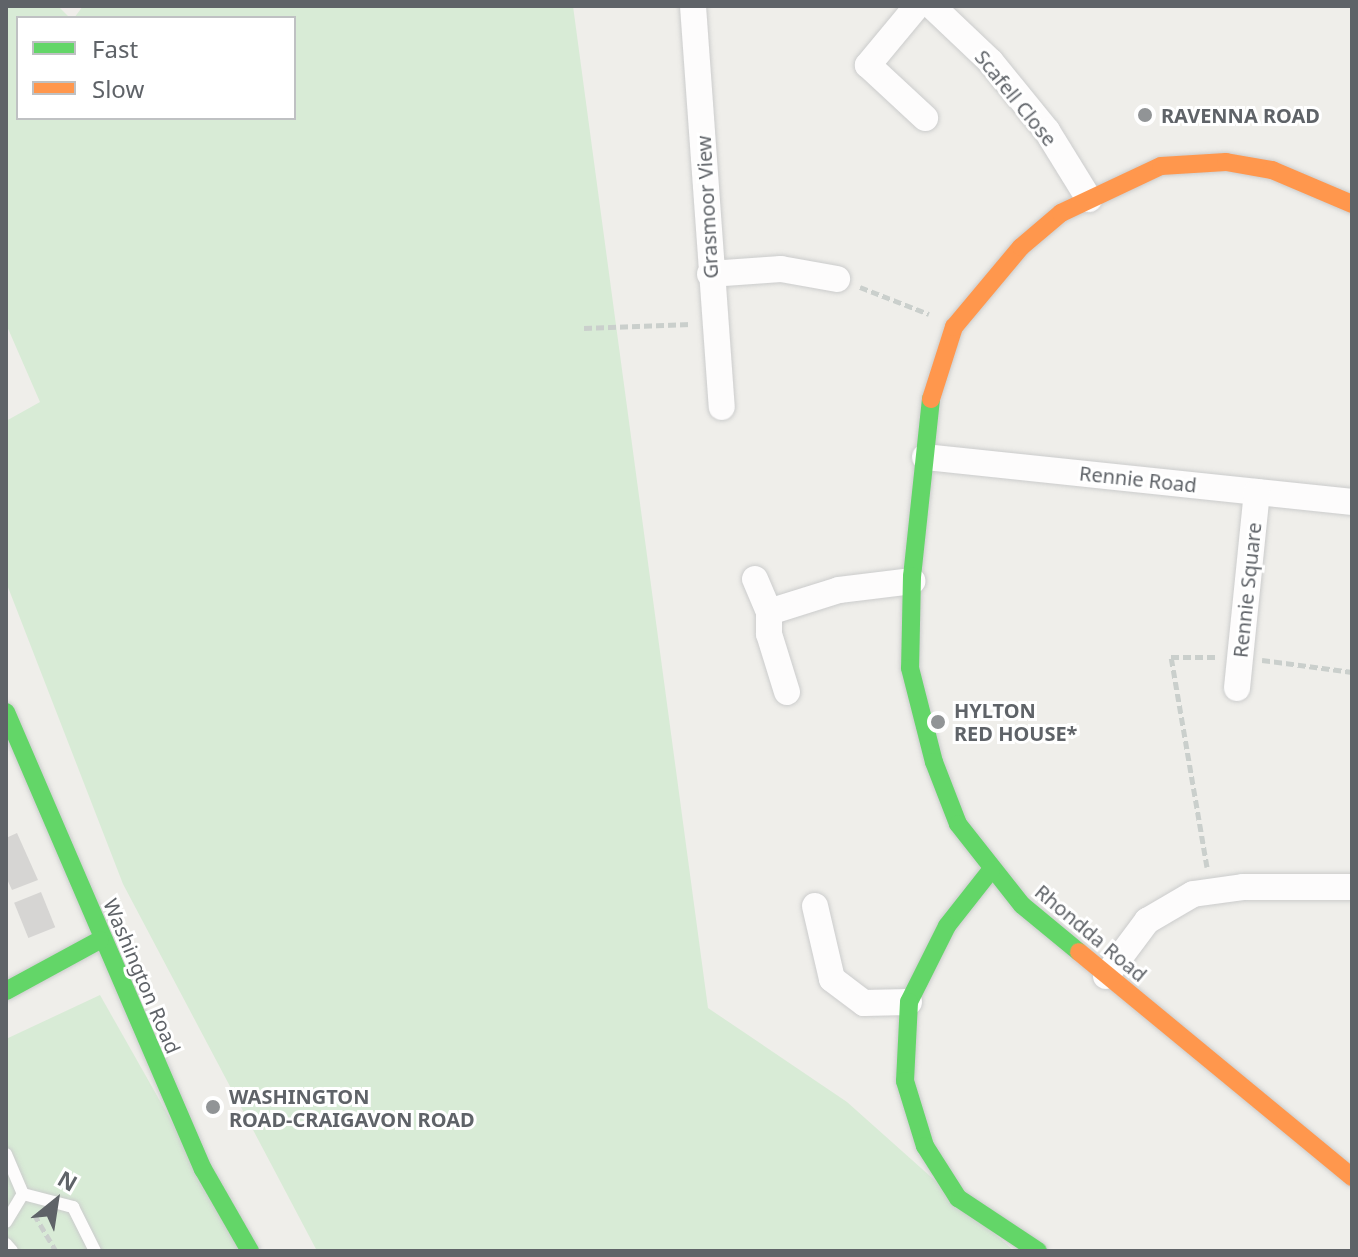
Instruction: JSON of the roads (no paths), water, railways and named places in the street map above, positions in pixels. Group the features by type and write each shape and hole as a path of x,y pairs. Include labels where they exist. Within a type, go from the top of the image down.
{"street":[{"name":"Grasmoor View","path":"693,6 722,407"},
{"path":"917,6 868,65 925,118"},
{"name":"Scafell Close","path":"932,6 991,62 1047,131 1089,199"},
{"path":"925,457 931,398 954,327 1021,247 1061,213 1161,166 1226,162 1272,170 1352,204"},
{"path":"710,274 781,269 837,279"},
{"name":"Rennie Road","path":"925,457 1352,502"},
{"name":"Rhondda Road","path":"925,457 912,581 910,668 934,762 958,824 991,870 1022,905 1352,1177"},
{"name":"Rennie Square","path":"1237,688 1257,492"},
{"path":"755,579 769,612 769,634 787,692"},
{"path":"769,612 839,590 912,581"},
{"name":"Washington Road","path":"6,712 63,840 100,940 203,1169 250,1251"},
{"path":"991,870 947,926 909,1002 905,1081 925,1146 958,1198 1038,1251"},
{"path":"1106,976 1147,921 1193,894 1352,887"},
{"path":"815,906 832,979 864,1003 909,1002"},
{"path":"6,991 100,940"}],"lane":[{"path":"6,1154 23,1194"},
{"path":"6,1222 23,1194"},
{"path":"23,1194 73,1207 95,1251"},
{"path":"6,1244 12,1251"}],"place":[{"name":"RAVENNA ROAD","path":"1145,115"},
{"name":"HYLTON RED HOUSE*","path":"938,722"},
{"name":"WASHINGTON ROAD-CRAIGAVON ROAD","path":"213,1107"}]}
